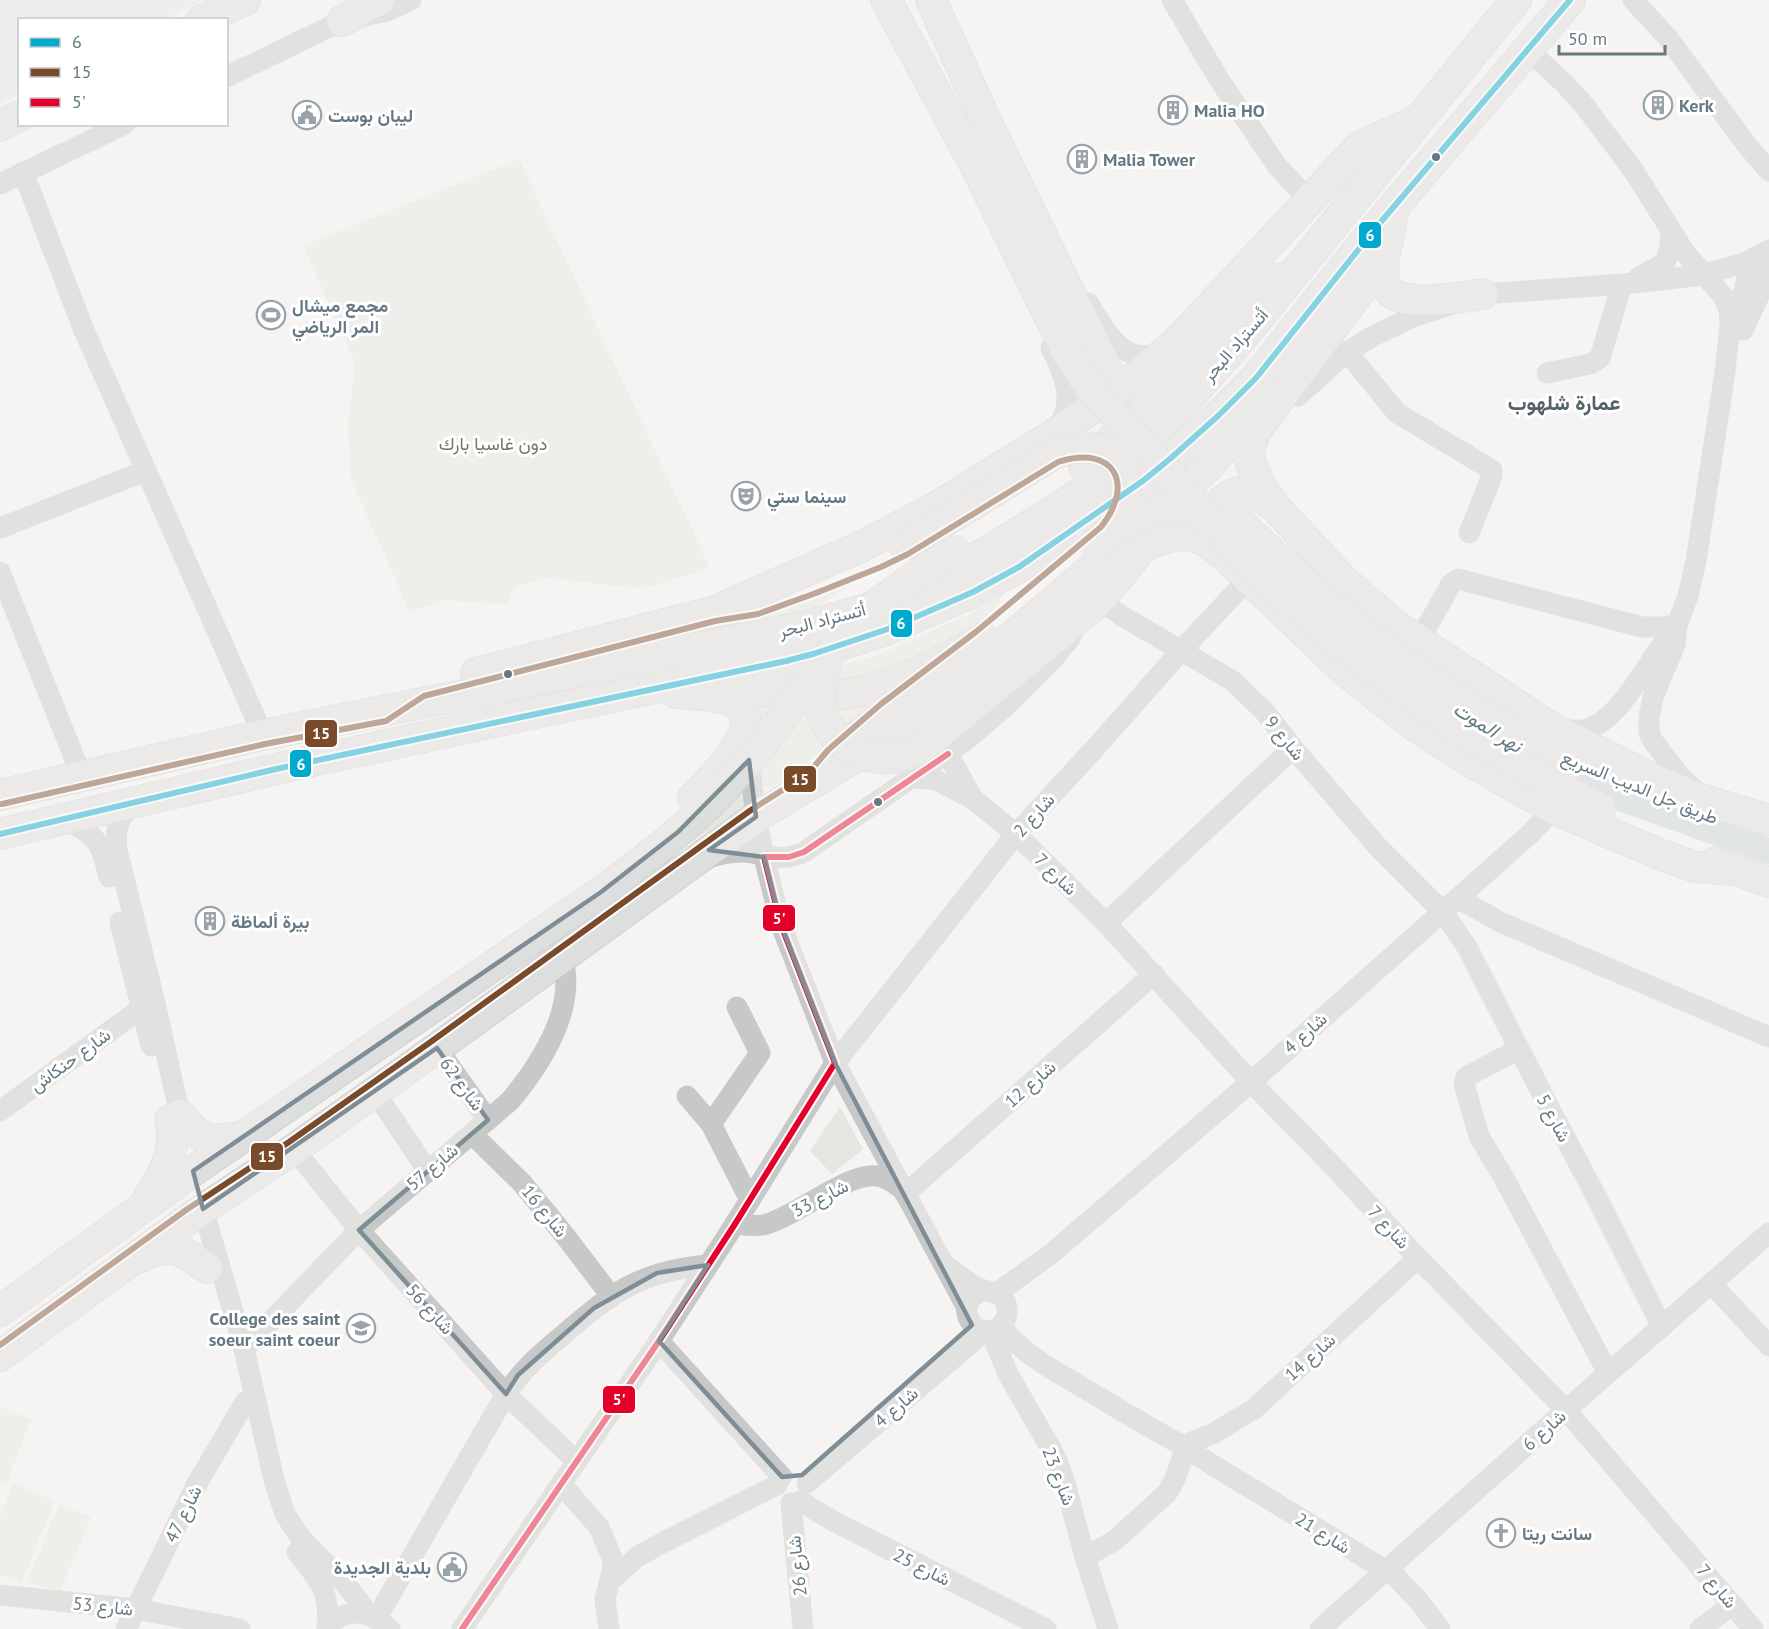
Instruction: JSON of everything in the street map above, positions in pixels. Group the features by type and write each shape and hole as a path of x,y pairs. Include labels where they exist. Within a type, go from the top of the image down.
{"highway":[{"path":"206,18 245,0"},
{"path":"342,21 379,0"},
{"name":"طريق جل الديب السريع","path":"886,0 976,166 1074,364 1089,386 1255,568 1358,658 1458,729 1545,780 1689,850 1769,882"},
{"name":"طريق جل الديب السريع","path":"931,0 987,123 1115,386 1207,490 1274,556 1408,666 1515,733 1583,767 1677,805 1768,823"},
{"name":"أتستراد البحر","path":"0,795 263,735 807,626 879,605 975,559 1050,513 1103,476 1132,453 1195,391 1301,267 1516,0"},
{"name":"أتستراد البحر","path":"577,704 718,676 813,654 860,639 920,616 992,582 1075,529 1144,480 1194,438 1256,378 1395,205 1570,0"},
{"path":"0,126 18,117"},
{"path":"713,612 864,545 933,509 1047,439 1127,383 1178,341 1360,146 1419,120"},
{"path":"1395,205 1384,270 1388,289 1393,295 1403,298 1435,299 1484,294"},
{"path":"0,1311 193,1171 601,892 644,860 708,806 724,789 760,748 819,666 872,608 886,596 956,550 997,528 1053,492 1089,462 1151,402 1256,288 1301,267"},
{"path":"814,781 861,766 917,735 1140,552 1250,451 1298,396 1319,362 1384,270"},
{"path":"1277,509 1256,478 1252,467 1250,451 1252,438 1261,422 1384,270"},
{"path":"0,1356 197,1213 294,1149 437,1048 756,817 875,745 940,698 1178,494 1218,456 1237,432 1250,410 1256,378"},
{"path":"383,712 420,688 713,612 755,606 823,581 903,546 1054,454 1077,447 1093,447 1108,452 1122,468 1126,484 1125,502 1120,516 1101,539"},
{"path":"1283,611 1219,539 1215,531 1213,522 1215,512 1219,504 1234,493 1253,493 1262,497 1277,509 1343,580 1395,625 1550,727 1625,765 1704,800 1768,823"},
{"path":"814,781 834,756 887,711 983,638 1122,524 1141,515 1169,508 1194,512 1216,526"},
{"path":"837,646 826,666 820,696 826,722 841,743 869,757 883,758 938,748 1098,601 1140,552 1155,542 1170,538 1185,536 1199,538 1225,556 1345,670 1415,726 1473,763 1554,809 1659,854 1695,867 1735,870"},
{"path":"0,834 140,800 577,704 727,689 829,696 866,692 906,679 983,638"},
{"path":"480,975 487,957 496,944 637,844 686,804 732,754 743,736 746,725 743,711 733,702 718,698 673,693"},
{"path":"175,1117 199,1136 209,1139 244,1136"},
{"path":"175,1117 193,1171 197,1213 207,1268"},
{"path":"138,1211 162,1177 172,1146 172,1128 175,1117"},
{"path":"138,1211 186,1198 198,1203 197,1213"},
{"path":"125,1265 160,1248 173,1248 207,1268"}],"street":[{"path":"228,76 342,21 387,11 411,0"},
{"path":"874,0 1061,367 1066,382 1066,410 1060,425 1047,439"},
{"path":"942,0 1061,255 1108,335 1122,349 1134,354 1156,354 1178,341"},
{"path":"1172,0 1220,81 1277,166 1310,201"},
{"path":"1634,0 1668,38 1746,144 1769,171"},
{"path":"1528,50 1584,105 1633,170 1686,254 1702,275 1723,296 1729,310 1730,325 1696,561 1688,596 1677,625 1620,705 1606,718 1583,730 1550,727"},
{"path":"0,184 121,126"},
{"path":"23,172 83,328 263,735"},
{"path":"1547,373 1590,364 1599,358 1624,284 1665,263 1670,247 1671,231"},
{"path":"1298,396 1347,352 1383,331 1413,317 1484,294 1624,284 1702,275 1766,260"},
{"path":"1725,372 1744,285 1748,275 1766,260"},
{"path":"1347,352 1397,413 1492,471 1469,532"},
{"path":"0,528 145,471"},
{"path":"0,572 82,777"},
{"name":"شارع 2","path":"462,1629 659,1341 735,1224 835,1062 1016,834 1248,579"},
{"path":"1419,641 1451,584 1458,579 1642,627 1677,625"},
{"name":"شارع 9","path":"1098,601 1233,681 1264,712 1377,846 1450,904"},
{"path":"1677,625 1677,639 1672,655 1650,704 1648,718 1650,733 1653,741 1678,774 1704,800"},
{"path":"746,725 756,817 781,926 835,1062 943,1264 988,1322 1005,1301 943,1264"},
{"path":"685,868 702,860 725,854 753,854 784,858 804,852 913,778 938,748 973,799"},
{"path":"1106,923 1293,748"},
{"path":"913,778 934,778 973,799"},
{"name":"شارع 7","path":"973,799 1016,834 1106,923 1251,1082 1566,1410 1753,1629"},
{"path":"140,800 125,811 120,819 116,839 147,1004"},
{"name":"شارع 4","path":"609,1582 637,1557 662,1543 793,1487 988,1322 1052,1253 1251,1082 1530,834 1554,809"},
{"path":"62,818 90,834 103,852 147,1004 175,1117"},
{"path":"1450,904 1500,922 1769,1037"},
{"name":"شارع 5","path":"1450,904 1467,947 1662,1327"},
{"name":"شارع 57","path":"244,1349 359,1230 510,1101 556,1028 565,1004 565,965 562,957"},
{"name":"شارع 12","path":"904,1192 1154,975"},
{"name":"شارع حنكاش","path":"0,1112 147,1004"},
{"path":"711,1124 760,1053 737,1007"},
{"name":"شارع 62","path":"437,1048 488,1120"},
{"path":"1519,1049 1466,1077 1464,1084 1479,1136 1505,1180 1608,1373"},
{"path":"375,1092 427,1170"},
{"path":"687,1096 711,1124 750,1200"},
{"name":"شارع 16","path":"471,1134 522,1183 610,1296"},
{"name":"شارع 56","path":"294,1149 359,1230 506,1394 576,1461"},
{"name":"شارع 33","path":"735,1224 750,1226 767,1224 864,1176 878,1176 891,1180 904,1192"},
{"path":"197,1213 244,1349 275,1484 285,1514 300,1538 379,1621"},
{"name":"شارع 6","path":"1320,1629 1769,1233"},
{"name":"شارع 4","path":"988,1322 972,1297 990,1292 1052,1253"},
{"name":"شارع 14","path":"1188,1448 1254,1409 1418,1258"},
{"path":"379,1621 518,1375 610,1296 633,1283 657,1274 682,1267 708,1265"},
{"path":"207,1268 245,1402 266,1495 274,1520 283,1535 323,1585 328,1628"},
{"path":"1711,1283 1769,1346"},
{"name":"شارع 21","path":"988,1322 1048,1367 1139,1422 1188,1448 1395,1576 1412,1592 1440,1629"},
{"name":"شارع 23","path":"988,1322 1008,1374 1058,1463 1108,1629"},
{"path":"659,1341 793,1487"},
{"name":"شارع 47","path":"126,1629 198,1482 245,1402"},
{"path":"1085,1557 1114,1541 1167,1493 1188,1448"},
{"path":"561,1484 599,1527 612,1558 613,1568 605,1599 609,1629"},
{"name":"شارع 26","path":"793,1487 803,1629"},
{"name":"شارع 25","path":"793,1487 832,1521 1046,1629"},
{"name":"شارع 53","path":"0,1595 136,1609 240,1629"},
{"path":"1700,1629 1733,1604"},
{"path":"328,1628 336,1619 349,1614 365,1614 379,1621"}],"highlighted area":[{"path":"749,760 756,817 709,850 764,857 781,925 835,1063 972,1325 802,1475 782,1477 659,1341 708,1265 657,1273 594,1308 518,1375 506,1394 359,1230 488,1120 437,1048 203,1209 193,1171 601,892 678,832"}],"shaded area":[{"path":"0,0 204,0 168,18 18,18 18,95 0,104"}],"green space":[{"name":"دون غاسيا بارك","path":"519,159 710,568 642,589 546,578 514,587 507,605 445,600 410,612 351,480 348,425 355,363 303,246"},
{"path":"854,581 824,603 804,613 697,634 760,615"},
{"path":"1004,593 1000,601 972,633 883,681 828,680 839,666 883,653 967,615"},
{"path":"909,684 790,776 772,787 761,786 746,705"},
{"path":"739,780 745,806 625,887"},
{"path":"840,1107 863,1149 832,1174 810,1151"},
{"path":"0,1407 31,1419 6,1485 0,1483"},
{"path":"14,1483 55,1501 21,1584 0,1575 0,1516"},
{"path":"59,1504 91,1517 60,1592 27,1582"}],"waterway":[{"name":"نهر الموت","path":"1564,775 1578,783 1769,851"}],"transit line":[{"name":"6","path":"0,834 276,769 786,661 888,629 973,592 1019,567 1144,480 1219,415 1256,378 1374,230 1570,0"},
{"name":"15","path":"0,1345 186,1210 289,1142 432,1041 751,810 808,774 828,750 881,704 977,631 1101,527 1117,496 1117,482 1113,471 1105,463 1093,458 1077,458 1058,462 908,554 881,567 758,614 715,621 424,696 386,721 265,744 2,804"},
{"name":"5'","path":"462,1629 659,1341 835,1063 781,925 764,857 789,857 804,852 948,754"}],"place":[{"name":"Kerk","path":"1658,105"},
{"name":"Malia HO","path":"1173,110"},
{"name":"ليبان بوست","path":"307,115"},
{"name":"Malia Tower","path":"1082,159"},
{"name":"مجمع ميشال المر الرياضي","path":"271,315"},
{"name":"سينما ستي","path":"746,496"},
{"name":"بيرة ألماظة","path":"210,921"},
{"name":"College des saint soeur saint coeur","path":"361,1328"},
{"name":"سانت ريتا","path":"1501,1533"},
{"name":"بلدية الجديدة","path":"452,1567"}],"district":[{"name":"عمارة شلهوب","path":"1564,402"}]}
